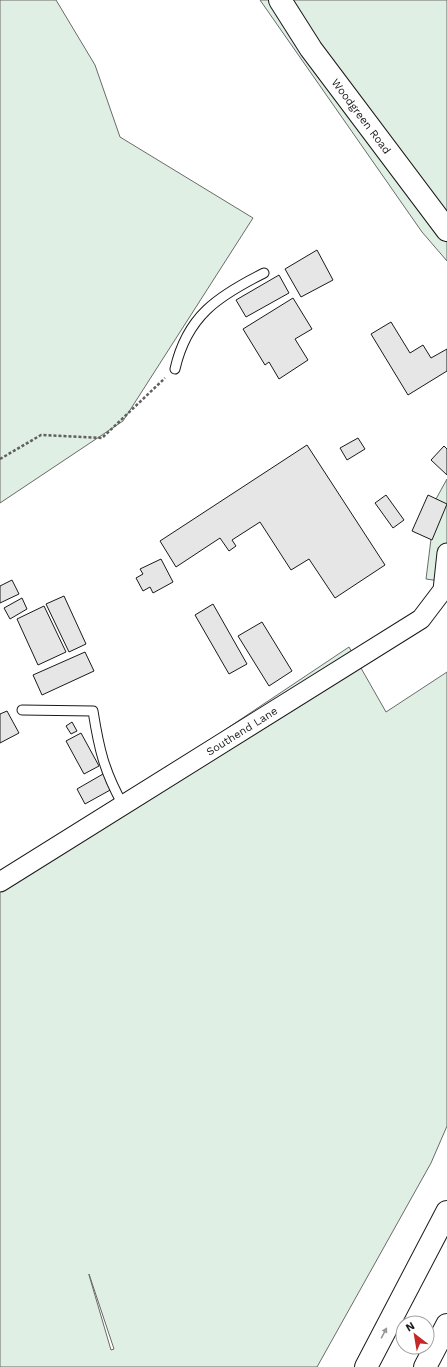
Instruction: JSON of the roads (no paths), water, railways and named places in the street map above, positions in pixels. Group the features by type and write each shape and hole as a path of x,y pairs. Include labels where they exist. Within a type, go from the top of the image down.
{"main road":[{"name":"Woodgreen Road","path":"280,0 311,49 447,230"},
{"path":"366,1367 447,1212"},
{"path":"425,1367 447,1325"}],"street":[{"name":"Southend Lane","path":"0,882 421,619 443,590 447,553"}],"lane":[{"path":"175,369 180,348 191,330 215,301 238,286 264,273"},
{"path":"22,710 93,711 98,745 108,779 123,805"}]}
